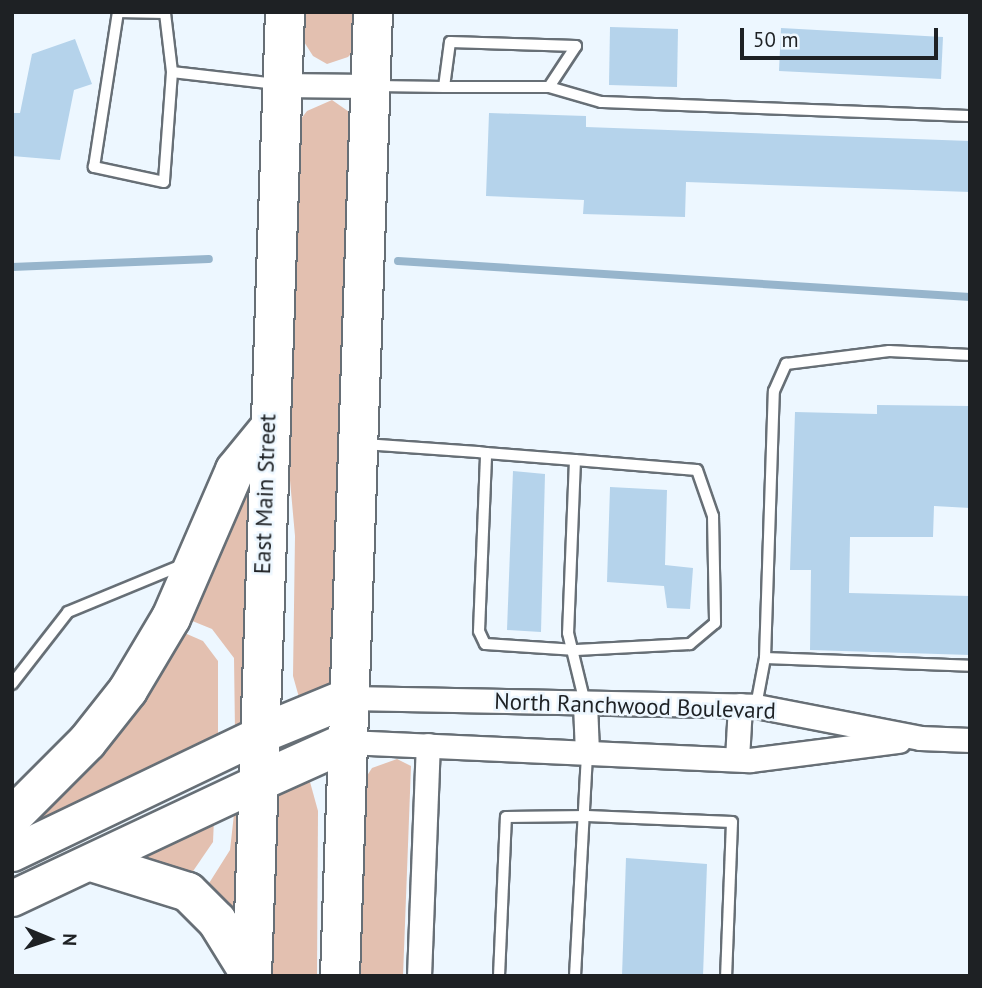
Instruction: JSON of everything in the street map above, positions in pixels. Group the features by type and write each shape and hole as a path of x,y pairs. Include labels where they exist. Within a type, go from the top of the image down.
{"highway":[{"name":"East Main Street","path":"252,976 267,431 279,85 285,12"},
{"path":"340,976 373,12"},
{"path":"12,817 87,742 128,690 197,561 235,470 267,431"},
{"path":"258,735 348,698"},
{"path":"256,783 347,743"},
{"path":"95,863 188,892 217,921 252,976"}],"main road":[{"path":"12,853 258,735"},
{"path":"12,898 95,863 256,783"}],"street":[{"path":"279,85 370,86"},
{"name":"North Ranchwood Boulevard","path":"348,698 748,706 920,738 970,740"},
{"path":"585,703 587,752"},
{"path":"737,759 748,706"},
{"name":"North Ranchwood Boulevard","path":"347,743 737,759 920,738"},
{"path":"419,976 428,745"}],"lane":[{"path":"118,12 165,13 173,72 164,182 94,167 118,12"},
{"path":"444,87 450,42 576,46 549,88"},
{"path":"173,72 279,85"},
{"path":"370,86 549,88 601,102 970,116"},
{"path":"748,706 765,658 774,391 786,364 890,351 970,355"},
{"path":"357,444 486,453 697,470 713,516 717,563 715,623 690,644 576,650 501,649 481,640 486,453"},
{"path":"575,460 568,633 576,650 585,703"},
{"path":"12,684 68,612 171,565 197,561"},
{"path":"765,658 970,666"},
{"path":"575,976 587,816 587,752"},
{"path":"499,976 506,817 587,816 732,822 726,976"}],"shaded area":[{"path":"301,12 361,12 360,44 348,57 327,64 313,56 299,34"},
{"path":"332,100 355,116 338,671 327,689 300,701 293,676 295,536 287,447 297,124 307,111"},
{"path":"252,475 244,726 235,732 234,658 212,629 185,618"},
{"path":"180,631 203,641 218,661 218,742 12,835"},
{"path":"397,759 411,766 403,976 356,976 363,782 372,768"},
{"path":"307,771 318,811 317,976 269,976 275,795"},
{"path":"235,805 240,817 238,908 227,912 206,888 230,850"},
{"path":"214,819 213,842 189,877 145,859 146,851"}],"building":[{"path":"610,27 678,29 677,87 609,85"},
{"path":"781,28 943,37 941,79 779,71"},
{"path":"75,39 92,84 74,90 60,160 12,156 12,113 20,113 32,54"},
{"path":"489,113 586,116 586,127 970,141 970,192 686,182 685,217 583,214 584,200 486,196"},
{"path":"877,405 970,406 970,508 934,506 933,537 850,537 849,593 970,596 970,655 810,650 811,570 790,570 795,412 877,414"},
{"path":"513,471 545,474 541,632 507,630"},
{"path":"610,487 667,490 665,565 693,568 690,609 667,608 664,586 607,582"},
{"path":"626,858 707,864 703,976 622,976"}],"waterway":[{"path":"12,267 209,259"},
{"path":"398,261 970,297"}]}
